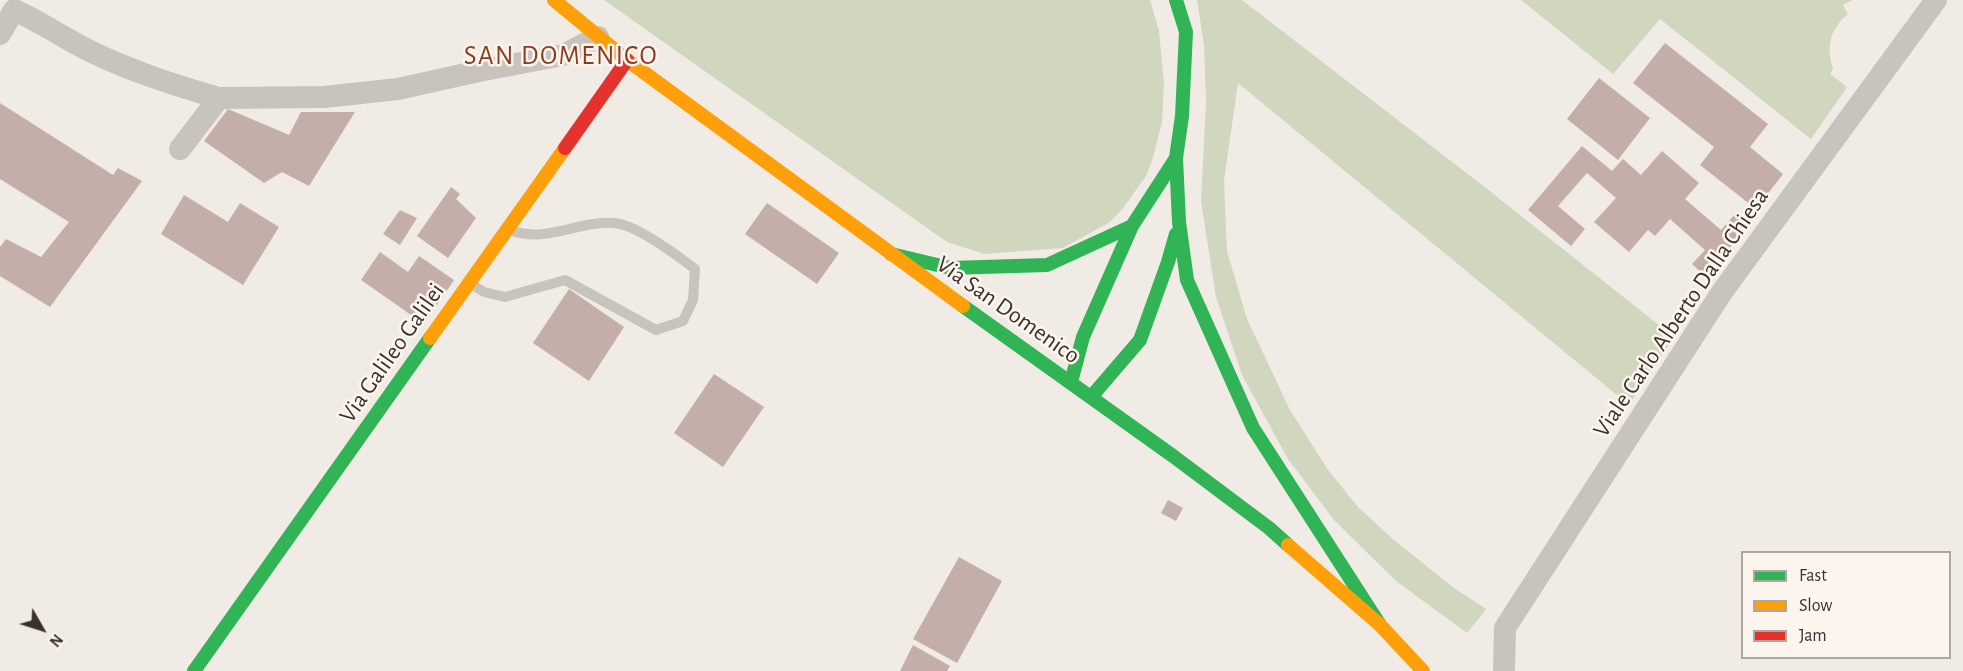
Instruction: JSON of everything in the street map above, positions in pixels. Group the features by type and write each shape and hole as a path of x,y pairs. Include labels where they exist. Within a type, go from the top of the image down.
{"main road":[{"name":"Via San Domenico","path":"554,0 627,60 1269,528 1380,625 1423,671"},
{"path":"1176,0 1186,33 1182,116 1176,158 1179,222 1187,280 1253,428 1380,625"},
{"name":"Via Galileo Galilei","path":"194,671 627,60"},
{"path":"1071,382 1083,337 1132,226 1176,158"},
{"path":"1091,397 1140,339 1168,262 1179,222"},
{"path":"891,254 950,268 1047,265 1132,226"}],"street":[{"name":"Viale Carlo Alberto Dalla Chiesa","path":"1504,671 1505,627 1722,292 1936,0"},
{"path":"0,34 14,10 86,49 132,70 219,98 324,97 398,89 562,55 598,37"},
{"path":"180,149 219,98"}],"lane":[{"path":"469,283 484,292 505,297 565,280 656,330 683,321 693,300 695,269 633,229 616,223 588,225 548,235 522,235 507,229"}],"green space":[{"path":"604,0 1150,0 1159,31 1164,84 1162,122 1153,158 1146,176 1110,222 1063,248 984,254 947,242"},
{"path":"1197,0 1242,0 1674,337 1629,405 1238,83 1224,180 1227,251 1247,319 1290,410 1328,470 1358,507 1395,541 1454,588 1486,609 1467,633 1396,581 1334,520 1288,459 1242,375 1216,297 1201,201 1206,103 1204,45"},
{"path":"1521,0 1853,0 1843,5 1848,14 1833,32 1830,45 1833,69 1830,74 1847,87 1811,139 1660,19 1613,74"}],"building":[{"path":"1665,43 1768,124 1750,147 1783,174 1756,209 1700,165 1714,147 1633,83"},
{"path":"1599,78 1650,118 1618,160 1567,119"},
{"path":"0,103 113,175 118,168 142,181 50,307 0,276 0,247 6,239 41,257 69,222 0,179"},
{"path":"228,109 289,135 301,112 355,112 309,186 282,172 264,183 204,141"},
{"path":"1582,146 1612,171 1623,159 1641,175 1662,151 1699,183 1685,199 1721,230 1735,214 1749,226 1705,276 1692,264 1705,250 1670,219 1655,236 1648,230 1629,252 1594,222 1616,198 1587,173 1558,206 1585,229 1571,246 1528,210"},
{"path":"451,187 460,194 456,199 476,218 448,258 417,236"},
{"path":"184,195 228,222 240,203 279,227 243,285 161,234"},
{"path":"767,203 839,253 817,284 745,234"},
{"path":"400,210 417,218 400,245 383,234"},
{"path":"380,252 408,272 419,256 454,280 424,324 361,280"},
{"path":"569,289 624,327 589,381 533,343"},
{"path":"714,374 764,407 723,467 674,433"},
{"path":"1168,500 1183,508 1176,521 1161,513"},
{"path":"959,557 1002,581 957,663 913,639"},
{"path":"913,645 950,666 947,671 900,671"}],"traffic: fast":[{"path":"1176,0 1186,32 1182,116 1176,158 1179,222 1187,280 1253,428 1380,625"},
{"path":"1071,382 1083,337 1132,226 1176,158"},
{"path":"891,254 950,268 1047,265 1132,226"},
{"path":"1091,397 1140,340 1176,234"},
{"path":"963,306 1173,456 1269,528 1288,545"},
{"path":"194,671 430,338"}],"traffic: slow":[{"path":"554,0 627,60 963,306"},
{"path":"430,338 565,148"},
{"path":"1288,545 1380,625 1423,671"}],"traffic: jam":[{"path":"565,148 627,60"}],"district":[{"name":"SAN DOMENICO","path":"561,56"}]}
